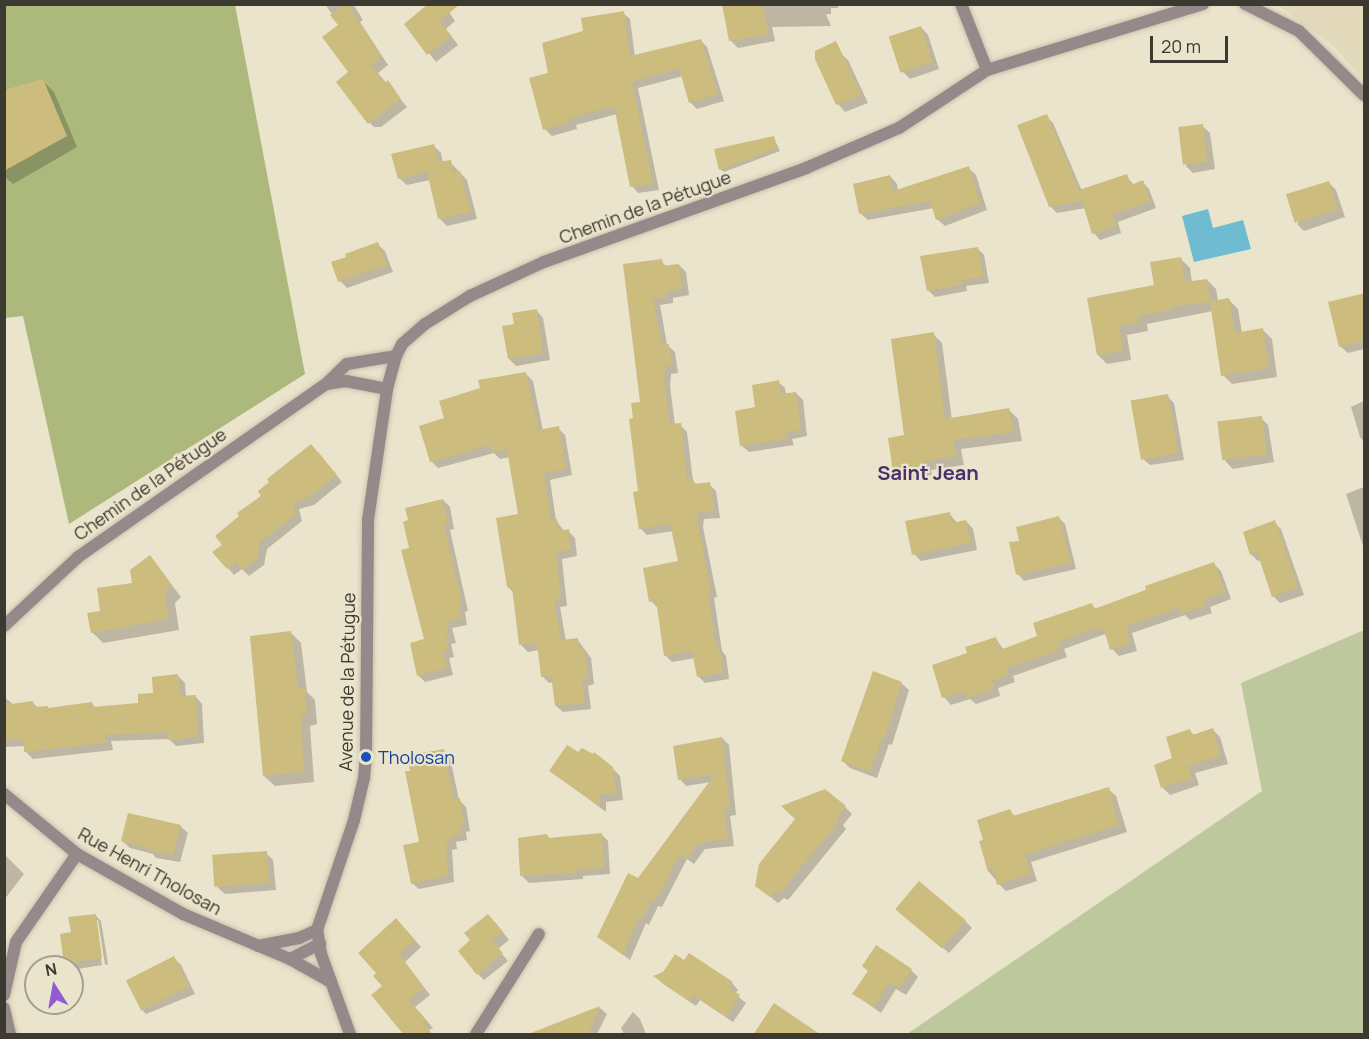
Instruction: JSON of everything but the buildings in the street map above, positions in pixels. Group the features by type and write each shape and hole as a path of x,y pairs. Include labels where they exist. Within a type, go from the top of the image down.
{"street":[{"path":"961,4 987,70"},
{"name":"Chemin de la Pétugue","path":"4,626 78,557 326,384 347,364 396,356 402,344 424,324 470,296 544,262 806,168 899,128 987,70 1203,4"},
{"path":"1245,4 1299,31 1365,95"},
{"name":"Avenue de la Pétugue","path":"317,930 354,820 364,778 368,520 387,388 396,356"},
{"path":"326,384 346,381 387,388"},
{"name":"Rue Henri Tholosan","path":"4,795 77,854 183,914 290,959 331,982"},
{"path":"4,995 16,942 77,854"},
{"path":"257,946 299,938 317,930 331,982 350,1035"},
{"path":"476,1035 539,934"},
{"path":"290,959 320,944"},
{"path":"4,1008 10,1035"}],"shaded area":[{"path":"1278,5 1364,5 1364,80 1332,45"}],"green space":[{"path":"4,5 235,5 305,374 69,524 23,316 5,318"},
{"path":"1364,630 1364,1034 907,1034 1262,791 1241,683"}],"water":[{"path":"1208,209 1213,228 1243,220 1251,249 1194,262 1182,216"}],"place":[{"name":"Tholosan","path":"366,757"}],"district":[{"name":"Saint Jean","path":"928,472"}]}
